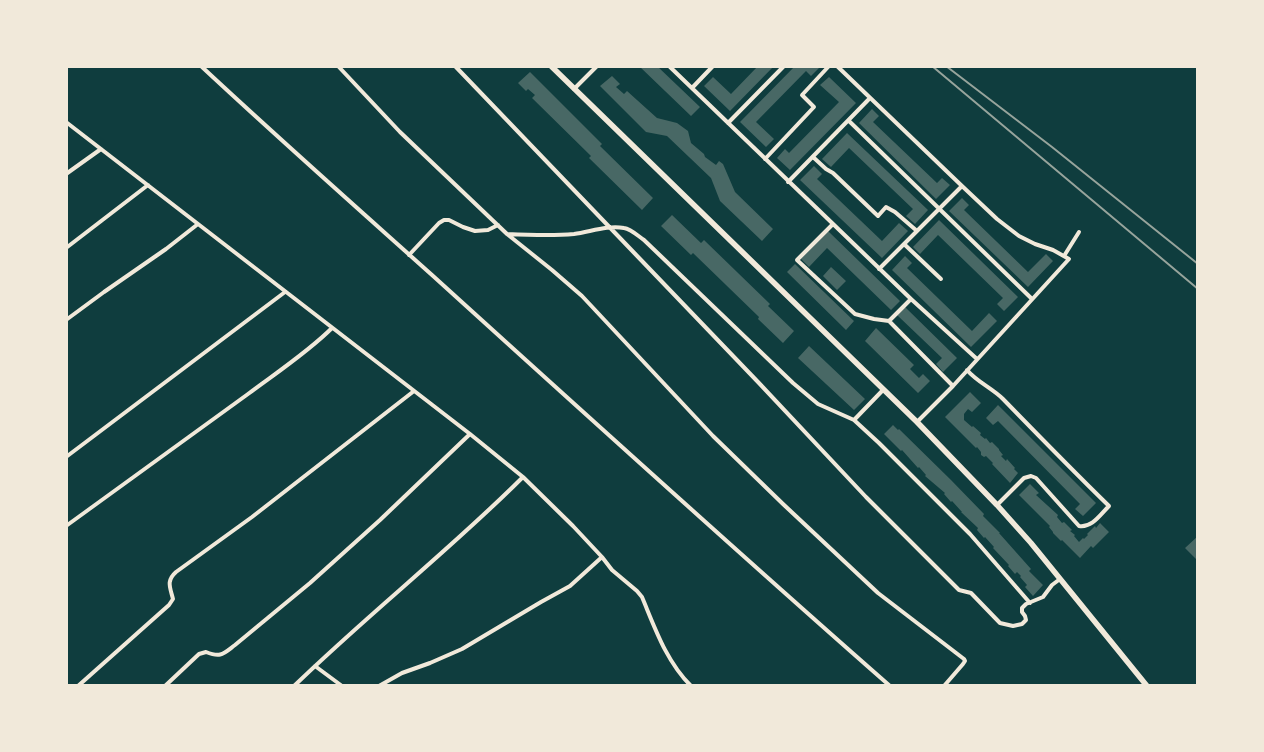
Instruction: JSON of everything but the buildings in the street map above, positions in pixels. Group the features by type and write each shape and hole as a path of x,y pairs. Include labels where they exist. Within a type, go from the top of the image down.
{"main road":[{"path":"551,66 917,422 997,504 1060,578 1147,686"}],"street":[{"path":"201,66 649,472 890,686"},
{"path":"338,66 400,132 507,234 582,296 713,436 783,504 878,593 964,659 965,662 944,686"},
{"path":"456,66 897,529 959,590 971,593 1000,623 1013,626 1022,624 1026,620 1022,608 1026,604 1043,597 1060,578"},
{"path":"574,89 597,66"},
{"path":"669,66 910,299 977,358"},
{"path":"692,88 713,66"},
{"path":"728,124 784,66"},
{"path":"765,159 814,107 802,95 830,66"},
{"path":"837,66 997,219 1019,236 1070,259 953,386 917,422"},
{"path":"788,182 870,98"},
{"path":"849,120 1032,299"},
{"path":"66,122 523,477 602,557 612,570 642,597 671,663 682,678 691,686"},
{"path":"66,174 101,149"},
{"path":"813,157 833,173 878,216 886,208 895,212 917,231"},
{"path":"66,248 148,185"},
{"path":"879,269 962,186"},
{"path":"409,255 444,220 449,220 475,231 488,230 498,225"},
{"path":"66,320 198,224"},
{"path":"832,224 797,260 855,314 889,321 953,386"},
{"path":"507,234 572,234 608,227 626,228 644,240 793,384 818,404 854,420 879,443 970,534 1030,603"},
{"path":"1064,256 1079,232"},
{"path":"904,244 941,279"},
{"path":"66,457 285,292"},
{"path":"889,321 910,299"},
{"path":"66,526 288,364 332,328"},
{"path":"967,370 973,377 1001,396 1109,506 1086,527 1079,526 1036,478 1030,476 1024,478 997,504"},
{"path":"854,420 883,390"},
{"path":"78,686 169,605 172,599 169,583 171,577 176,572 252,517 414,391"},
{"path":"165,686 199,654 206,652 215,655 223,654 235,645 310,583 380,520 470,434"},
{"path":"294,686 523,477"},
{"path":"379,686 402,673 430,664 462,649 570,586 602,557"},
{"path":"315,666 342,686"}],"railway":[{"path":"932,66 1198,289"},
{"path":"946,66 1052,147 1198,264"}]}
